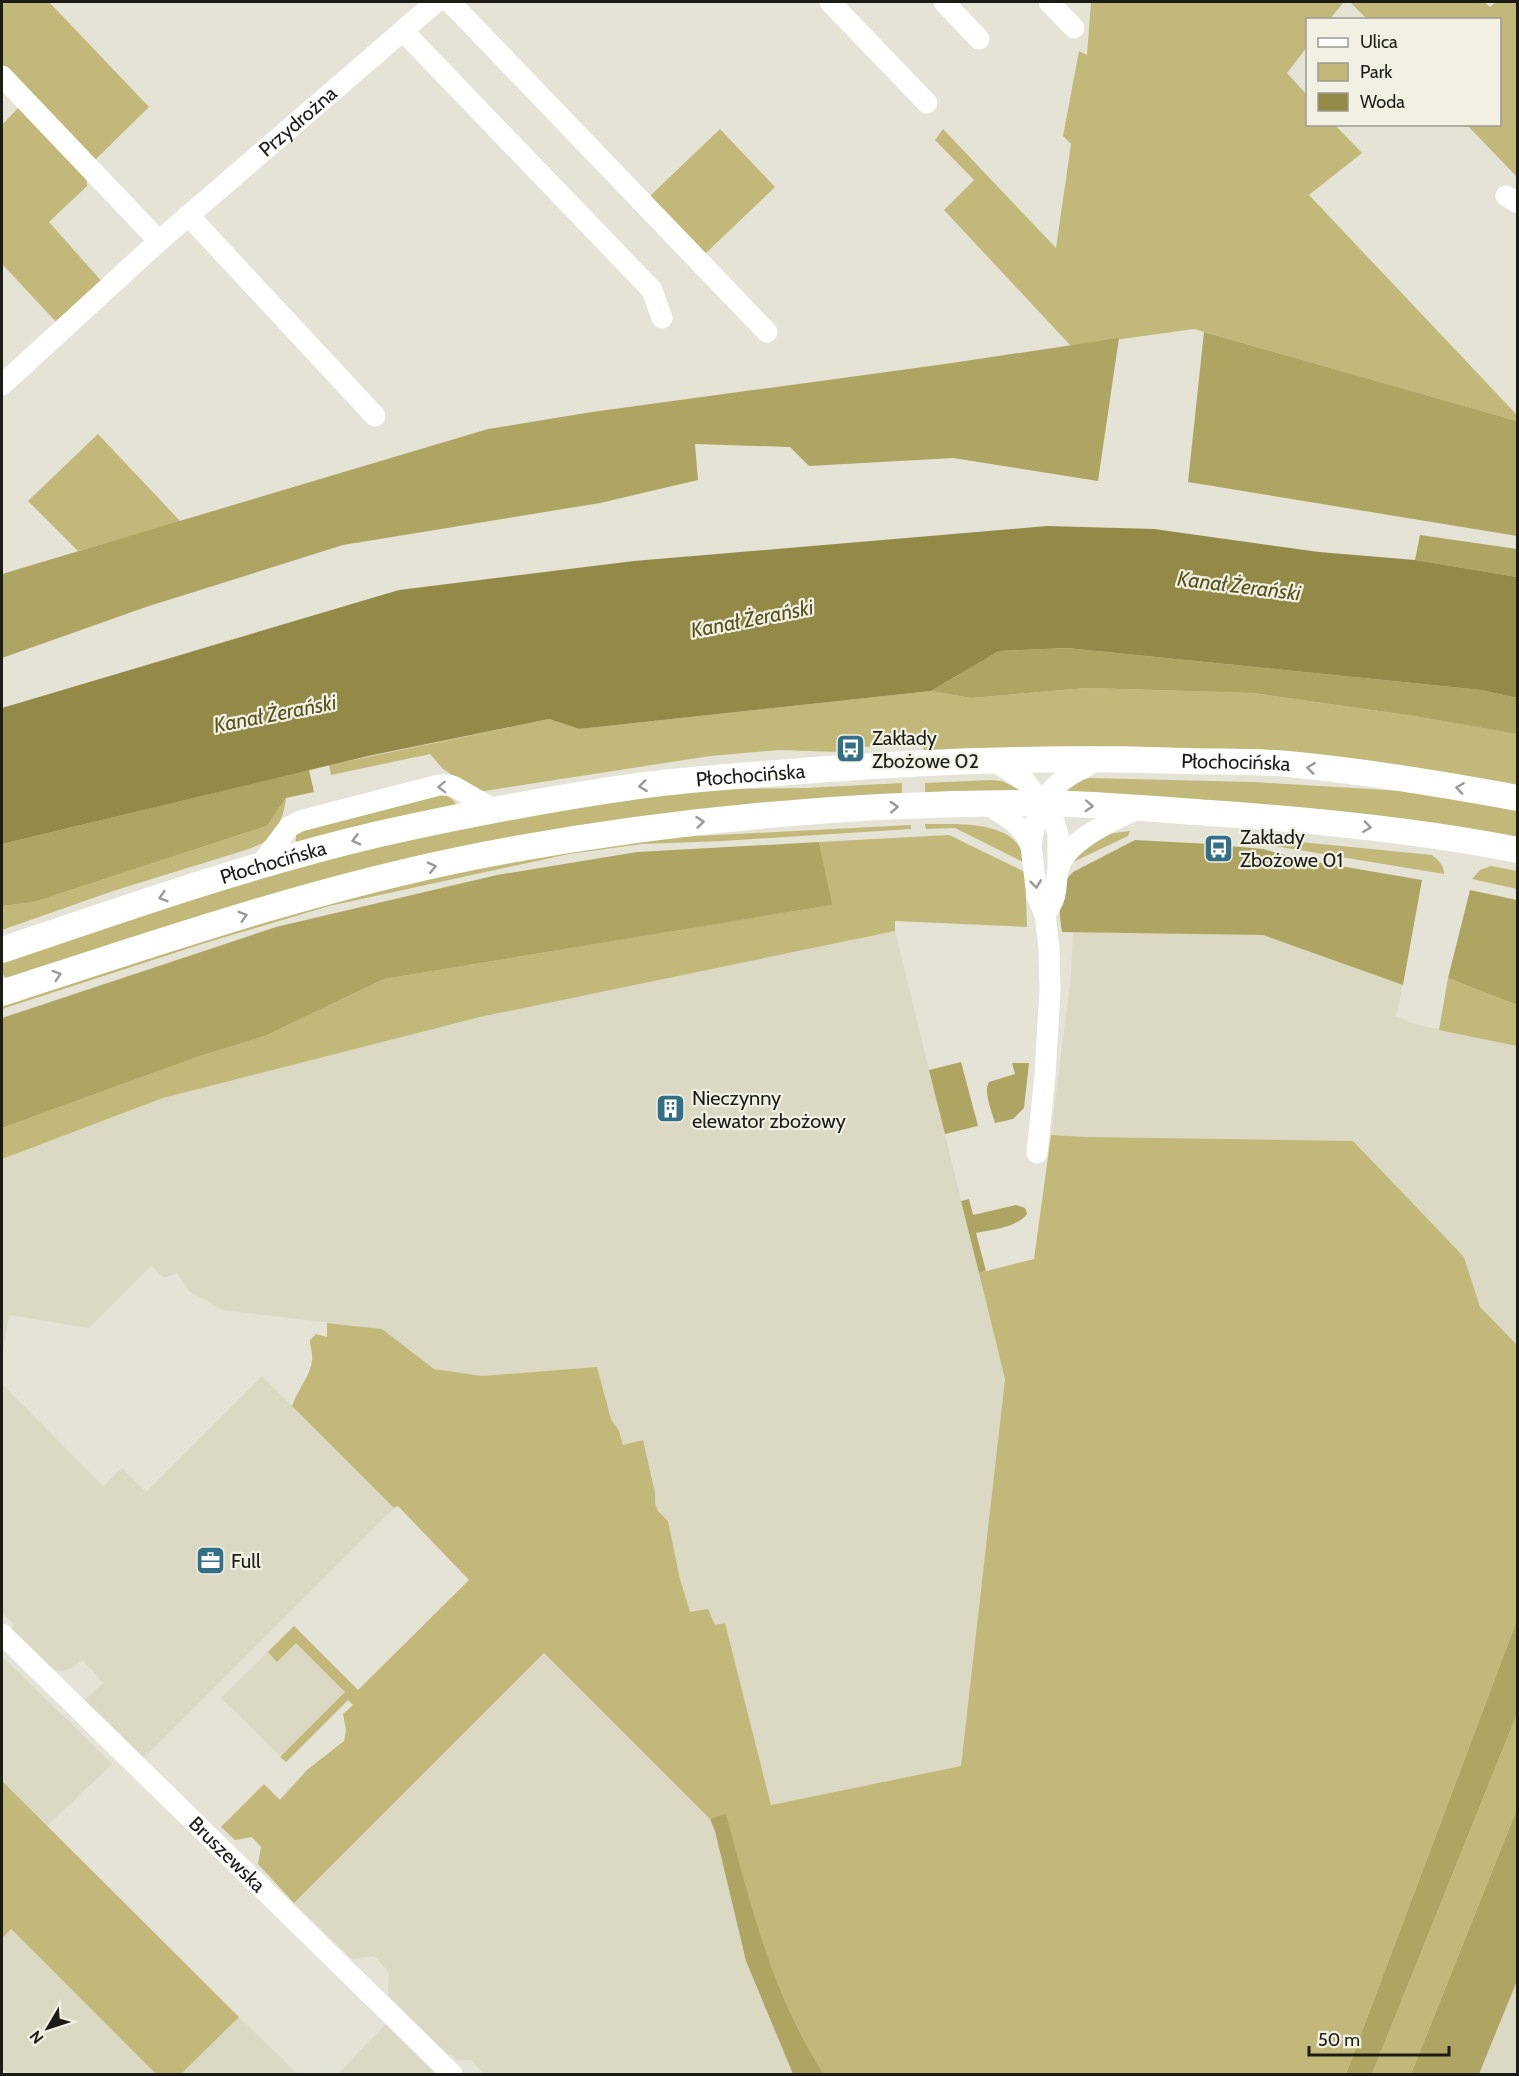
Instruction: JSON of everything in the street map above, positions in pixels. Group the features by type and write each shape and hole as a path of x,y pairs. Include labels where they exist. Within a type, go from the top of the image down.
{"main road":[{"name":"Płochocińska","path":"2,950 119,910 259,867 375,835 495,810 637,786 701,779 872,765 993,760 1099,759 1286,764 1470,789 1518,798"},
{"name":"Płochocińska","path":"2,993 273,907 375,879 477,856 642,828 780,813 916,806 1043,803 1339,823 1467,840 1518,850"}],"street":[{"name":"Przydrożna","path":"2,385 159,240 436,2"},
{"path":"450,2 766,332"},
{"path":"830,2 927,103"},
{"path":"944,2 979,39"},
{"path":"1049,2 1074,28"},
{"path":"403,31 652,290 662,318"},
{"path":"2,76 159,240"},
{"path":"188,215 375,416"},
{"path":"1037,1153 1050,990 1045,915 1037,896 1031,846 1035,820 1043,803 1062,779 1099,759"},
{"path":"993,760 1025,781 1053,819 1058,834 1058,870 1054,897 1045,915"},
{"path":"259,867 289,827 300,821 439,785 455,787 495,810"},
{"path":"987,804 1013,821 1025,834 1031,846"},
{"path":"1058,870 1062,861 1088,835 1139,808"},
{"name":"Bruszewska","path":"2,1634 452,2074"}],"shaded area":[{"path":"1204,332 1517,421 1517,536 1188,482"},
{"path":"1119,338 1098,481 953,458 809,466 790,447 695,444 698,480 600,503 343,545 146,607 2,658 2,574 488,429 592,412"},
{"path":"1420,535 1517,549 1517,577 1415,560"},
{"path":"1067,648 1481,690 1517,698 1517,734 1414,716 1253,693 1087,688 971,698 931,691 999,651"},
{"path":"309,770 314,792 286,798 267,826 34,902 2,906 2,844"},
{"path":"1135,840 1209,844 1209,850 1229,852 1230,846 1263,849 1299,859 1422,880 1403,985 1263,935 1062,932 1060,900 1068,878 1073,872"},
{"path":"819,842 832,905 384,979 265,1036 197,1057 2,1128 2,1018 276,927 497,875 637,852"},
{"path":"1470,890 1517,900 1517,1005 1448,978"},
{"path":"895,931 1005,1379 961,1766 771,1805 725,1623 715,1626 690,1613 680,1579 668,1521 658,1511 655,1503 655,1493 642,1440 623,1445 619,1431 611,1419 597,1367 482,1376 434,1369 382,1329 222,1310 189,1291 177,1273 164,1278 151,1266 89,1328 9,1315 2,1350 2,1159 163,1098 480,1017"},
{"path":"1073,931 1263,935 1403,985 1396,1016 1414,1024 1517,1046 1517,1345 1480,1307 1464,1257 1086,1137 1051,1135 1071,975"},
{"path":"961,1062 978,1126 945,1134 929,1070"},
{"path":"1012,1063 1029,1063 1024,1108 1013,1119 995,1123 987,1097 987,1086 989,1082 1015,1074"},
{"path":"969,1199 973,1215 1016,1205 1025,1208 1027,1214 1011,1225 976,1233 986,1271 979,1273 961,1201"},
{"name":"Full","path":"262,1376 394,1508 143,1759 85,1706 85,1700 103,1683 92,1670 82,1660 72,1668 63,1671 48,1669 9,1630 14,1625 2,1612 2,1384 103,1486 122,1468 146,1492"},
{"path":"1517,1620 1517,1714 1372,2074 1346,2074"},
{"path":"294,1626 358,1690 286,1762 221,1698"},
{"path":"544,1653 710,1819 715,1831 746,1961 793,2074 484,2074 471,2060 456,2060 451,2054 449,2056 388,1995 389,1972 374,1956 352,1959 294,1903"},
{"path":"2,1656 112,1764 47,1826 2,1781"},
{"path":"1517,1809 1517,1981 1479,2074 1411,2074"},
{"path":"726,1814 754,1916 777,1981 790,2013 824,2074 793,2074 746,1961 715,1831 710,1819"},
{"path":"10,1929 156,2074 8,2074 2,2068 2,1938"},
{"path":"1517,1981 1517,2074 1479,2074"},
{"path":"239,2017 298,2074 181,2074"},
{"path":"386,2024 435,2074 338,2074"}],"green space":[{"path":"2,2 49,2 149,107 94,161 2,65"},
{"path":"1091,2 1344,2 1331,18 1306,18 1306,48 1287,73 1306,94 1306,126 1336,126 1362,153 1309,195 1517,415 1517,421 1194,329 1071,346 944,210 974,180 935,140 943,129 1056,248 1071,144 1063,136 1079,51 1087,55"},
{"path":"1350,2 1484,2 1490,7 1496,2 1517,2 1517,177 1468,126 1501,126 1501,18 1366,18"},
{"path":"20,106 86,174 87,186 49,222 104,284 60,326 2,264 2,125"},
{"path":"720,129 775,187 705,254 649,197"},
{"path":"98,434 181,522 78,551 28,501"},
{"path":"1087,688 1253,693 1414,716 1518,734 1517,787 1248,751 1122,746 924,751 923,746 839,747 839,752 780,750 710,756 478,792 443,769 430,754 331,775 329,765 549,719 579,729 931,691 971,698"},
{"path":"1089,778 1253,782 1402,791 1517,809 1517,839 1063,795 1071,786"},
{"path":"1002,781 1020,790 1019,795 925,797 925,783"},
{"path":"902,783 902,797 748,807 593,824 9,980 2,974 4,961 238,884 334,856 405,840 570,807 701,789 807,788"},
{"path":"437,795 448,796 456,804 451,809 301,844 296,842 296,835 306,828"},
{"path":"286,798 278,826 268,839 259,845 113,891 2,930 2,906 34,902 267,826"},
{"path":"925,824 970,825 1000,831 1012,838 1021,849 1027,864 955,828 926,829"},
{"path":"911,825 911,829 642,844 569,854 329,906 202,944 2,1009 2,1005 259,921 431,877 641,839"},
{"path":"1130,831 1128,836 1071,863 1076,855 1106,834"},
{"path":"949,835 1025,872 1027,927 895,921 895,931 480,1017 163,1098 2,1159 2,1128 197,1057 265,1036 384,979 831,905 819,842"},
{"path":"1261,838 1432,855 1442,865 1444,874 1269,845"},
{"path":"1491,866 1517,871 1517,889 1472,879 1480,870"},
{"path":"1448,978 1517,1005 1517,1046 1439,1030"},
{"path":"1051,1135 1353,1141 1464,1257 1480,1307 1517,1345 1517,1620 1346,2074 824,2074 790,2013 776,1981 744,1883 726,1815 710,1819 544,1653 294,1903 258,1864 261,1847 252,1837 235,1840 221,1827 264,1784 280,1800 307,1770 344,1741 346,1730 343,1714 353,1705 348,1700 286,1762 280,1757 345,1692 296,1643 277,1662 268,1652 294,1626 358,1690 469,1580 398,1506 394,1508 292,1406 311,1366 310,1340 316,1334 327,1337 327,1323 382,1329 434,1369 482,1376 597,1367 611,1419 619,1431 623,1445 643,1440 655,1493 655,1503 658,1511 668,1521 680,1579 690,1612 708,1609 715,1625 725,1623 771,1805 961,1766 1005,1379 979,1273 1034,1259"},
{"path":"1517,1714 1517,1809 1411,2074 1372,2074"},
{"path":"2,1781 239,2017 181,2074 156,2074 11,1929 2,1938"}],"water":[{"name":"Kanał Żerański","path":"1047,526 1154,529 1319,552 1415,560 1517,577 1517,698 1481,690 1067,648 999,651 931,691 579,729 549,719 368,756 2,844 2,708 399,590 634,561"}],"place":[{"name":"Zakłady Zbożowe 02","path":"851,749"},
{"name":"Zakłady Zbożowe 01","path":"1219,848"},
{"name":"Nieczynny elewator zbożowy","path":"671,1109"},
{"name":"Full","path":"210,1561"}]}
